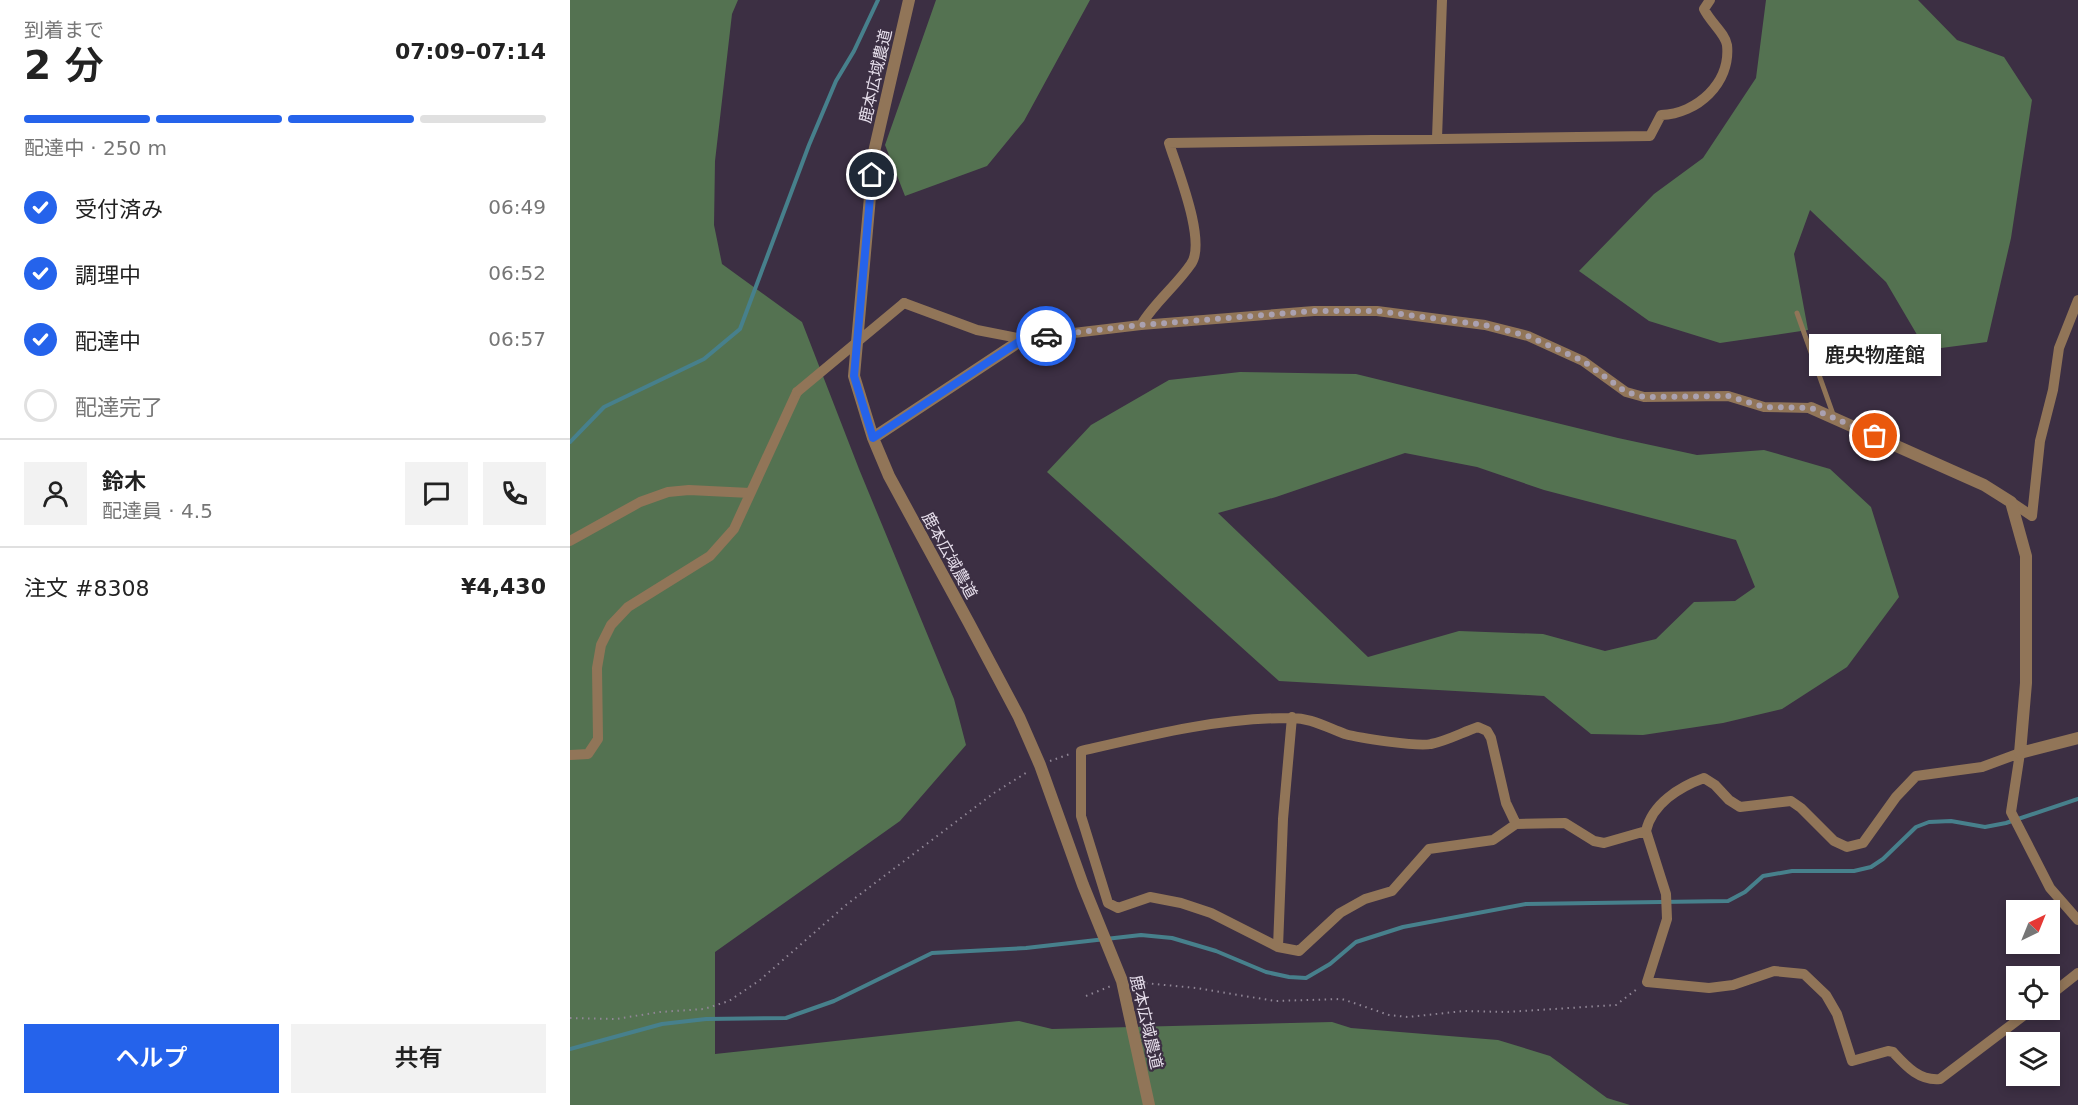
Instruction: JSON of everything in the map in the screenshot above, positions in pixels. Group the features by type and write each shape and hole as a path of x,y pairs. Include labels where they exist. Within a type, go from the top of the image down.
{"street":[{"name":"鹿本広域農道","path":"909,0 874,152 854,376 873,438 889,476 969,623 1040,765 1122,981 1149,1105"},
{"path":"1437,138 1442,0"},
{"path":"1141,325 1150,310 1192,264 1197,253 1193,220 1169,143 1650,136 1661,116 1673,115 1694,106 1714,89 1724,70 1727,45 1724,36 1709,20 1704,9 1710,0"},
{"path":"570,755 588,754 598,739 597,668 601,645 611,625 628,607 710,556 734,529 796,392 904,303 977,330 1023,339 1141,325 1314,311 1377,311 1485,325 1528,336 1583,361 1626,392 1644,397 1728,396 1764,407 1811,408 1984,484 2032,516 2040,441 2053,390 2059,348 2078,300"},
{"path":"873,438 1023,339"},
{"path":"570,541 640,502 668,492 689,490 750,492"},
{"path":"2011,502 2026,556 2026,683 2020,753 2011,812 2050,888 2078,920"},
{"path":"1516,824 1506,803 1491,738 1487,731 1478,727 1429,745 1362,738 1321,723 1292,717 1227,720 1082,751 1081,816 1108,903 1118,908 1150,897 1181,903 1211,913 1278,947 1299,951 1340,913 1365,899 1392,891 1429,849 1493,840 1516,824 1565,823 1594,841 1604,843 1646,831"},
{"path":"1278,947 1283,819 1292,717"},
{"path":"2018,1020 1940,1078 1930,1080 1917,1074 1893,1052 1888,1051 1852,1061 1837,1014 1826,995 1804,974 1774,971 1733,985 1709,988 1647,982 1666,919 1666,894 1646,831 1658,806 1687,784 1704,778 1740,807 1791,801 1802,808 1834,841 1846,847 1863,843 1896,797 1916,776 1982,767 2020,753 2078,738"},
{"path":"2060,987 2078,973"}],"lane":[{"path":"1797,314 1835,418"}],"path":[{"path":"570,1018 616,1019 660,1012 704,1009 729,1001 760,980 846,905 994,793 1040,765 1082,751"},
{"path":"1086,996 1122,981 1196,988 1275,1001 1342,999 1389,1015 1408,1017 1464,1011 1507,1012 1616,1005 1647,982"}],"green space":[{"path":"570,0 738,0 732,14 715,161 714,225 722,264 802,322 859,469 954,699 966,745 900,821 715,952 715,1054 1019,1021 1052,1029 1332,1022 1351,1028 1498,1040 1550,1056 1607,1098 1630,1105 570,1105"},
{"path":"936,0 1090,0 1024,121 987,166 905,196 885,145"},
{"path":"1766,0 1918,0 1957,40 2004,57 2032,100 2011,238 1987,342 1926,350 1886,282 1810,210 1794,254 1808,330 1720,343 1649,321 1579,271 1654,194 1703,158 1756,78"},
{"path":"1240,372 1356,374 1697,455 1764,450 1830,469 1871,507 1899,597 1847,667 1782,709 1723,723 1643,735 1591,734 1544,696 1279,681 1047,472 1091,425 1169,380","holes":["1405,453 1477,467 1544,490 1736,540 1755,587 1735,601 1694,602 1656,639 1605,651 1543,634 1459,631 1368,657 1218,513 1276,497"]}],"waterway":[{"path":"570,442 604,407 704,359 740,329 809,145 836,81 854,51 878,0"},
{"path":"570,1049 662,1024 706,1019 786,1018 834,1001 932,953 1026,948 1141,935 1172,938 1216,951 1266,972 1306,978 1330,964 1356,942 1403,927 1526,904 1728,901 1745,892 1763,876 1792,871 1854,871 1871,867 1883,859 1916,827 1929,822 1951,821 1985,827 2006,823 2078,799"}],"way so far":[{"path":"1046,336 1141,325 1314,311 1377,311 1485,325 1528,336 1583,361 1626,392 1644,397 1728,396 1764,407 1811,408 1875,436"}],"place":[{"name":"鹿央物産館","path":"1875,436"}],"route":[{"path":"872,175 854,376 873,438 1023,339 1046,336"}]}
